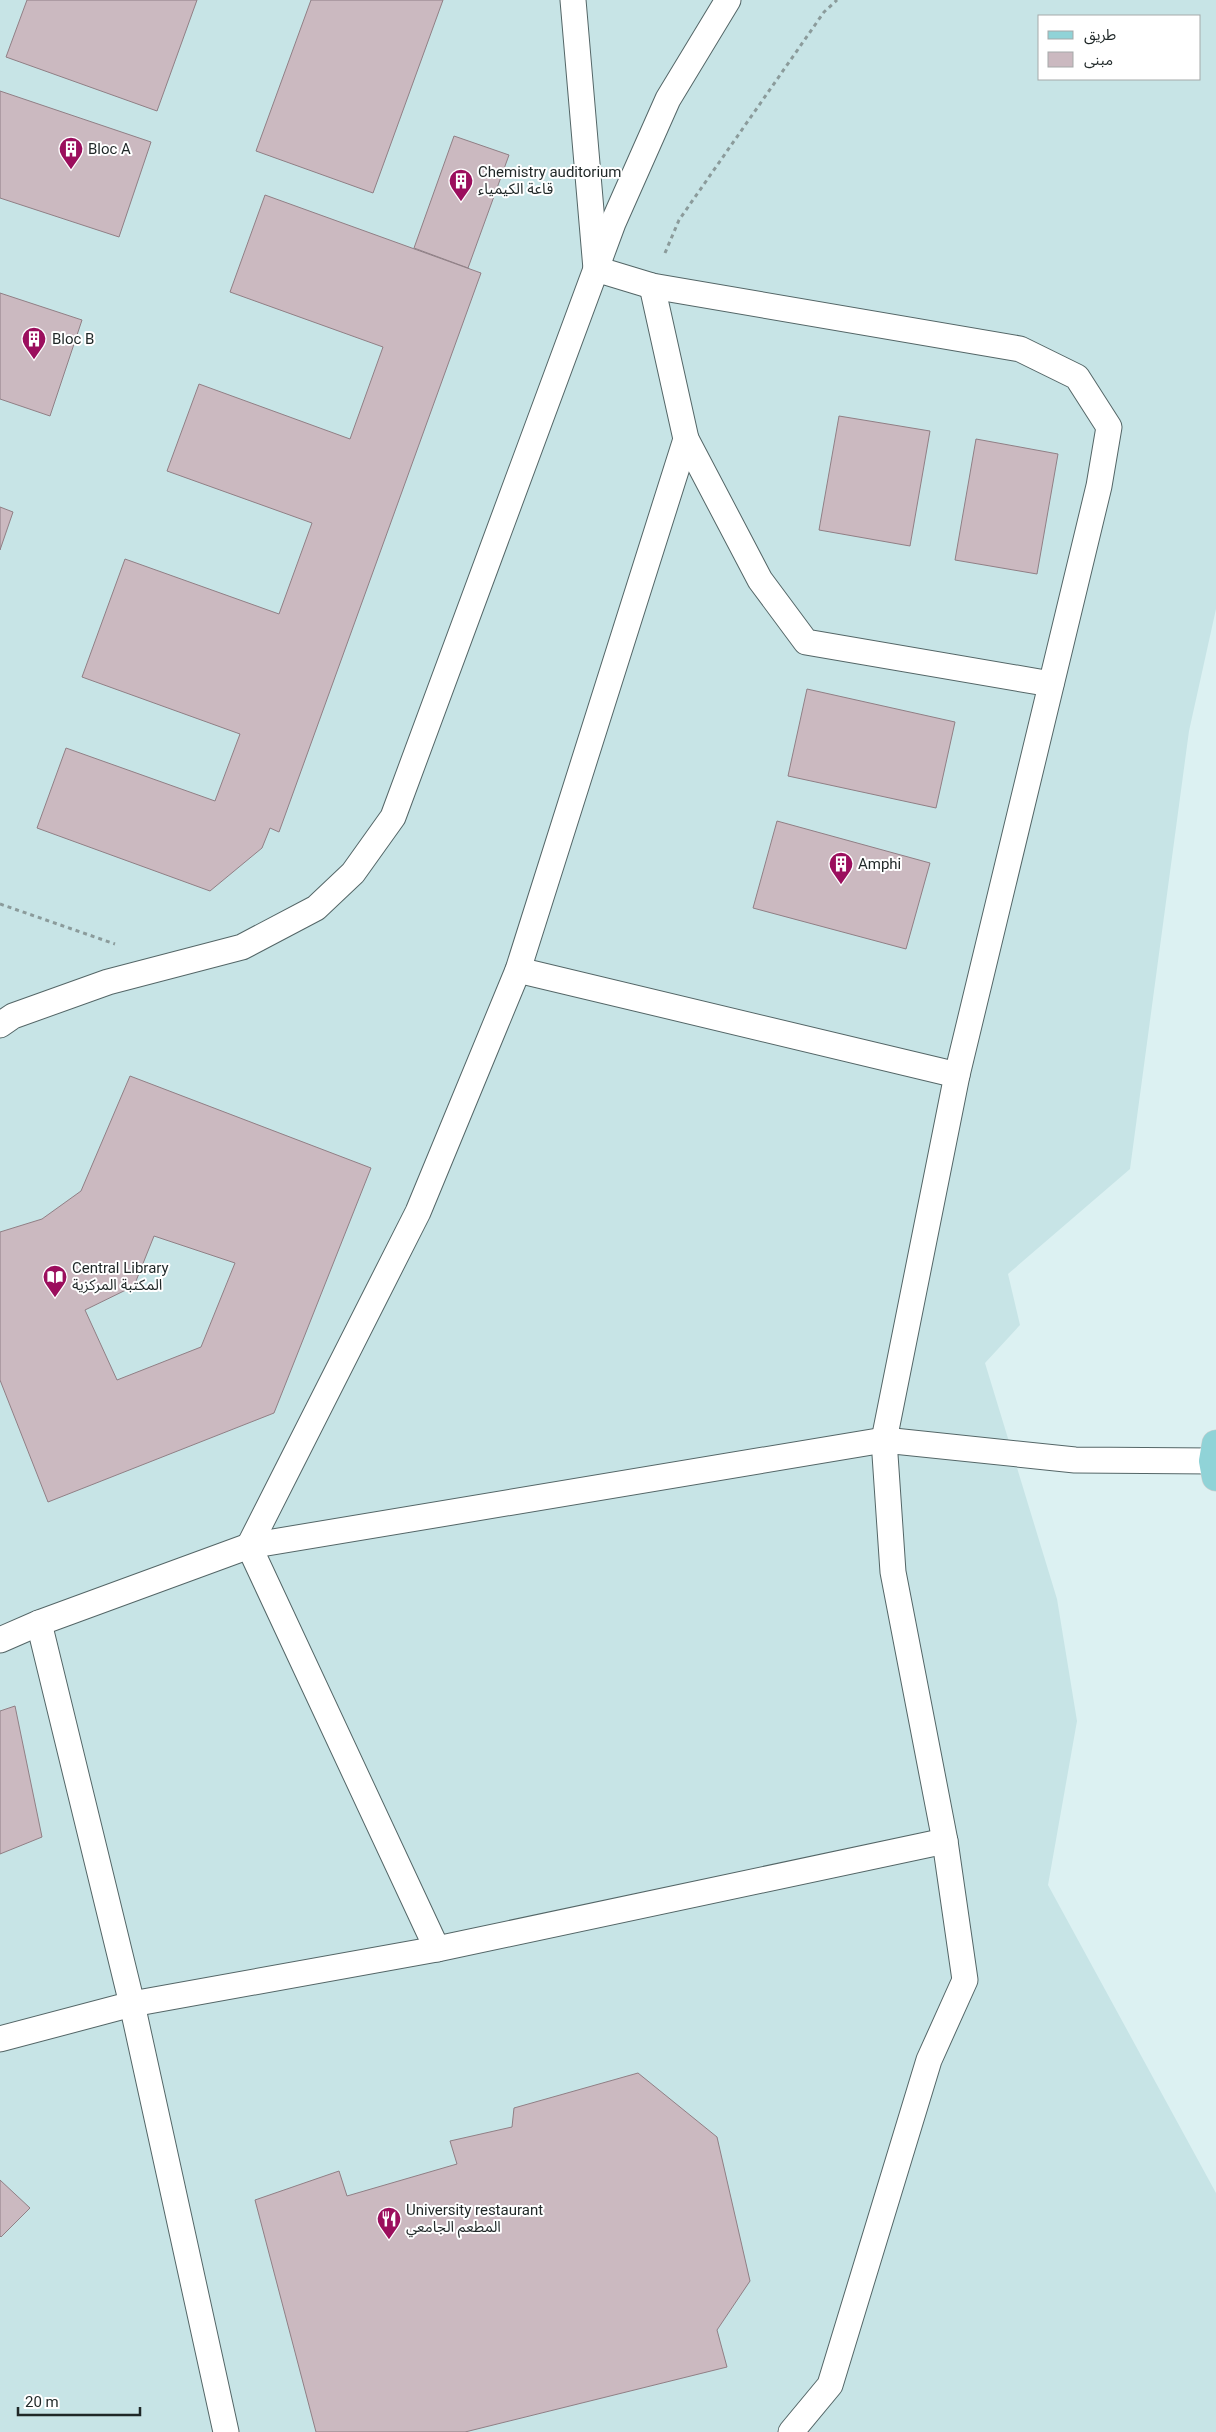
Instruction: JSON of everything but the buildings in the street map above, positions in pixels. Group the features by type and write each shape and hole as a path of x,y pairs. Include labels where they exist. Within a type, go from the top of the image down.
{"lane":[{"path":"573,0 596,269"},
{"path":"0,1025 13,1016 108,982 242,947 316,908 353,873 393,817 613,223 668,99 728,0"},
{"path":"596,269 652,286 1020,350 1077,377 1109,427 1099,486 957,1075 884,1440 893,1572 945,1841 965,1980 929,2060 830,2385 791,2432"},
{"path":"652,286 686,439 760,580 806,642 1051,684"},
{"path":"249,1546 418,1212 518,970 686,439"},
{"path":"518,970 957,1075"},
{"path":"0,1640 39,1623 249,1546 884,1440 1075,1460 1215,1461"},
{"path":"249,1546 437,1949"},
{"path":"39,1623 132,2004 226,2432"},
{"path":"0,2039 132,2004 437,1949 945,1841"}],"path":[{"path":"652,286 679,220 819,20 837,0"},
{"path":"0,904 120,945"}],"shaded area":[{"path":"0,0 1216,0 1216,609 1189,731 1130,1169 1008,1274 1020,1325 985,1363 1057,1599 1077,1721 1048,1885 1216,2193 1216,2432 0,2432"}],"place":[{"name":"Bloc A","path":"71,170"},
{"name":"Chemistry auditorium قاعة الكيمياء","path":"461,202"},
{"name":"Bloc B","path":"34,360"},
{"name":"Amphi","path":"841,885"},
{"name":"Central Library المكتبة المركزية","path":"55,1298"},
{"name":"University restaurant المطعم الجامعي","path":"389,2240"}]}
